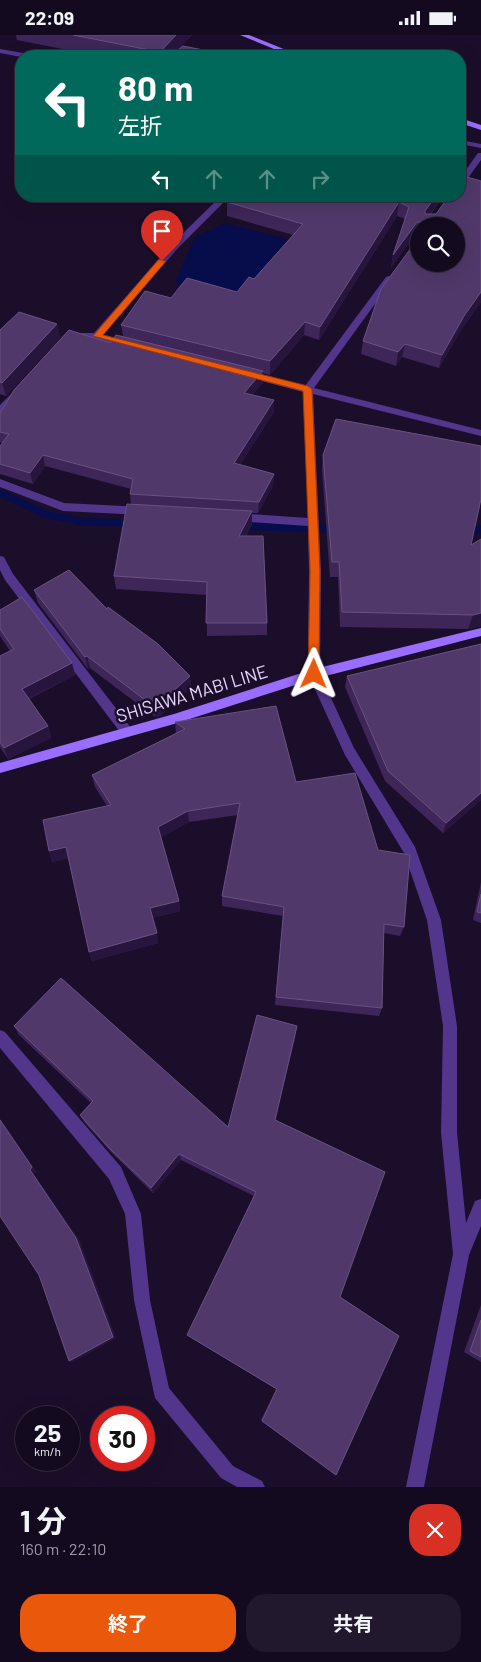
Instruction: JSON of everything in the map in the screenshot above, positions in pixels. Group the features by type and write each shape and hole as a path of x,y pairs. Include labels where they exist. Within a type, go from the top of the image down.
{"main road":[{"path":"243,35 282,50"},
{"path":"466,122 481,128"},
{"name":"SHISAWA MABI LINE","path":"0,768 174,719 314,674 481,632"}],"street":[{"path":"0,51 15,54"},
{"path":"466,143 481,146"},
{"path":"466,175 481,155"},
{"path":"97,336 174,246 220,202"},
{"path":"395,270 308,389 315,571 314,674 349,751 410,851 434,920 450,1026 449,1133 462,1254"},
{"path":"62,343 69,336 97,336 140,347"},
{"path":"233,371 481,433"},
{"path":"0,411 25,384"},
{"path":"0,483 64,507 153,512"},
{"path":"223,516 312,522"},
{"path":"0,560 9,577 127,732"},
{"path":"0,1037 115,1173 133,1214 142,1300 161,1392 227,1472 256,1487"},
{"path":"415,1487 462,1254 481,1207"}],"shaded area":[{"path":"225,223 290,240 235,302 177,284 176,279 195,237"}],"building":[{"path":"73,35 176,35 162,50 150,50"},
{"path":"183,46 203,50 178,50"},
{"path":"466,177 481,181 481,292 464,316 442,355 405,344 398,352 363,341 381,289 410,249 410,272 465,272 465,217 410,217 410,232 393,255 409,207 399,202 432,202 425,214 436,214 445,202 466,202"},
{"path":"227,202 399,202 320,327 305,322 270,361 121,325 145,291 171,298 187,278 237,292 249,277 254,279 303,224"},
{"path":"19,312 57,324 2,383 0,382 0,330"},
{"path":"69,330 110,343 116,335 263,371 244,393 274,400 234,463 274,474 259,502 130,494 133,479 43,455 30,473 0,464 0,446 9,434 0,432 0,413 14,390"},
{"path":"336,419 481,446 481,499 471,545 481,539 481,613 473,615 342,612 339,562 332,562 323,455"},
{"path":"127,504 252,511 239,536 263,536 267,623 206,623 207,582 114,576"},
{"path":"69,570 107,609 108,607 158,644 190,676 159,704 153,706 87,656 85,657 34,590"},
{"path":"22,597 72,663 22,689 48,726 4,748 0,742 0,656 14,649 0,629 0,610"},
{"path":"481,644 481,793 446,823 388,771 347,676"},
{"path":"276,706 296,782 355,773 378,850 410,855 404,927 384,924 382,1008 276,997 284,907 222,896 240,803 188,811 158,827 179,901 150,908 157,933 89,952 66,847 49,851 43,820 111,805 92,775 185,729 175,722"},
{"path":"481,894 481,913 477,912"},
{"path":"61,978 228,1127 257,1015 297,1026 275,1120 385,1172 340,1297 399,1336 336,1475 262,1421 277,1389 187,1335 256,1192 179,1154 151,1188 109,1148 80,1115 93,1101 14,1026"},
{"path":"0,1120 32,1167 30,1170 76,1238 113,1337 69,1361 39,1275 0,1216"},
{"path":"481,1320 481,1357 470,1351"}],"waterway":[{"path":"0,493 46,514 83,522 140,523"},
{"path":"235,526 342,529"},
{"path":"457,534 481,529"}],"route":[{"path":"162,261 97,336 308,389 315,571 314,674"}]}
